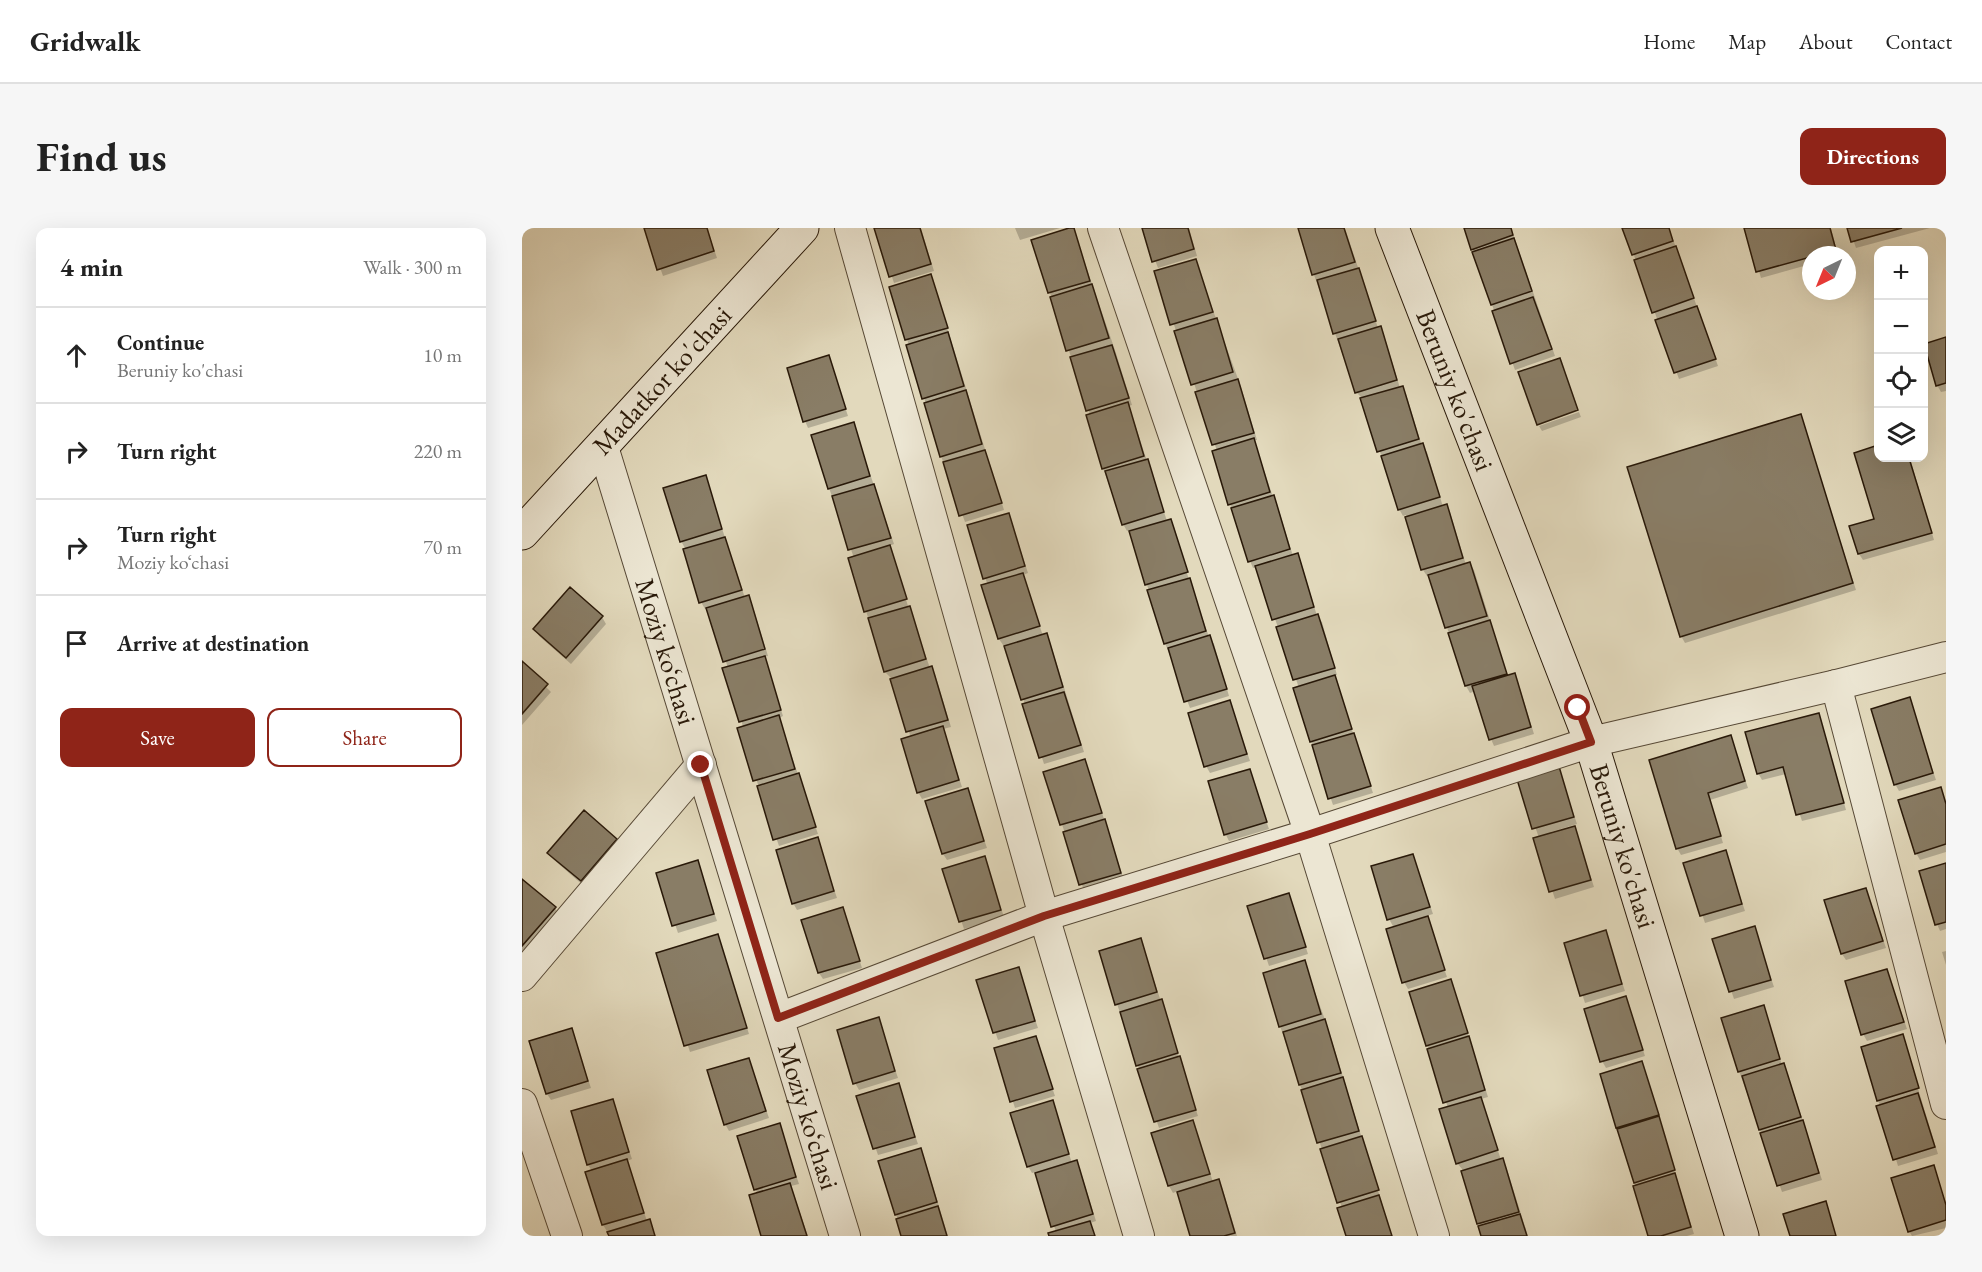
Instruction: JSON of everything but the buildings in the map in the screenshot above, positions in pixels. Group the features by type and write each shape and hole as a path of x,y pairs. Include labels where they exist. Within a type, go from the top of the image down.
{"street":[{"name":"Madatkor ko'chasi","path":"522,533 802,228"},
{"path":"850,228 1044,916 1139,1236"},
{"path":"1103,228 1310,834 1434,1236"},
{"name":"Beruniy ko'chasi","path":"1392,228 1591,742 1742,1236"},
{"name":"Moziy ko‘chasi","path":"603,447 845,1236"},
{"path":"778,1018 1044,916 1310,834 1591,742 1946,657"},
{"path":"1836,685 1946,1104"},
{"path":"522,975 701,765"},
{"path":"522,1104 567,1236"}],"route":[{"path":"701,765 778,1018 1044,916 1310,834 1591,742 1578,708"}]}
